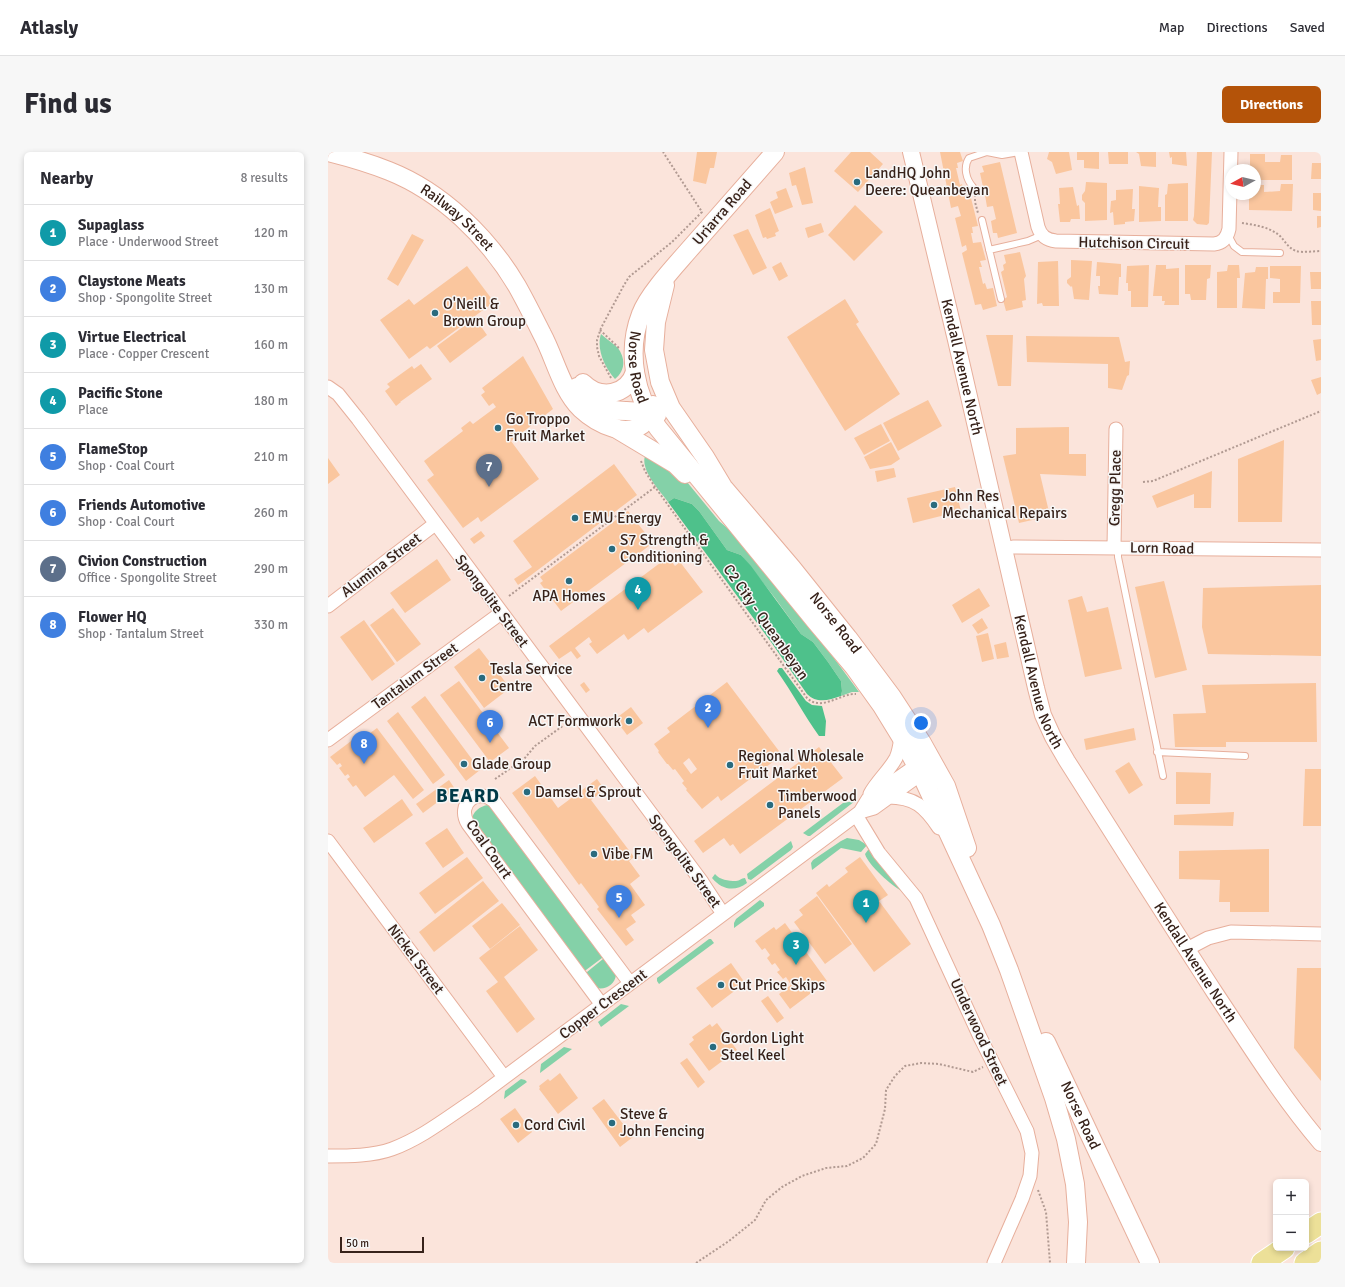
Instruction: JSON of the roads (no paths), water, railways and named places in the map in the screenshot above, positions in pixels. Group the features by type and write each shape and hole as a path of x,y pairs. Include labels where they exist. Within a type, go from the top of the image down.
{"highway":[{"path":"1309,1231 1321,1223"},
{"path":"1262,1263 1280,1251"}],"main road":[{"name":"Railway Street","path":"328,152 389,171 423,188 460,216 493,252 517,286 543,335 568,391 574,400 590,416 600,422 621,429 633,428 644,423 649,413"},
{"name":"Uriarra Road","path":"674,268 700,225 775,152"},
{"name":"Norse Road","path":"674,268 659,306 655,331 654,350 656,366 662,388 671,408 705,457 723,487 792,568 892,697 925,765 960,857 991,925 1009,970 1054,1098 1071,1158 1075,1184 1078,1213 1076,1263"},
{"name":"Norse Road","path":"674,268 648,301 641,314 635,340 635,372 640,394 649,413 662,433 854,667 882,706 901,737 925,765 946,786 991,925"},
{"path":"649,413 653,404 654,395 648,366 647,350 659,306"},
{"name":"Railway Street","path":"543,335 559,357 585,386 600,394 608,394 621,389 629,383 635,372"},
{"name":"Railway Street","path":"559,357 574,384 591,401 608,409 649,413 666,420 673,426 723,487"},
{"path":"612,427 674,464 682,471 721,518 745,534"},
{"name":"Norse Road","path":"1009,970 1031,1010 1107,1175 1150,1263"}],"street":[{"name":"Kendall Avenue North","path":"912,152 1003,549 1043,715 1053,737 1187,949 1252,1049 1297,1114 1321,1143"},
{"path":"1021,152 1038,227 1042,235"},
{"path":"1227,235 1229,221 1231,152"},
{"name":"Hutchison Circuit","path":"1042,235 1048,240 1056,241 1214,244 1223,241 1227,235"},
{"name":"Spongolite Street","path":"328,387 338,394 358,419 702,882 724,914"},
{"name":"Gregg Place","path":"1116,429 1116,548"},
{"name":"Alumina Street","path":"328,606 435,524"},
{"name":"Lorn Road","path":"1003,549 1013,547 1321,550"},
{"name":"Tantalum Street","path":"328,740 501,613"},
{"path":"868,799 876,784 895,760 901,737"},
{"name":"Copper Crescent","path":"328,1156 357,1156 391,1150 424,1134 474,1100 858,814 874,808 925,765"},
{"name":"Copper Crescent","path":"858,814 868,799 925,765"},
{"name":"Coal Court","path":"602,1005 468,824 464,810 465,806 472,799 478,796 484,796 492,799 497,804 630,984"},
{"path":"888,797 909,799 926,810 960,857"},
{"name":"Underwood Street","path":"858,814 879,853 913,894 934,934 992,1062 1028,1131 1032,1153 1031,1170 1022,1199 994,1263"},
{"name":"Nickel Street","path":"328,841 504,1077"},
{"path":"1187,949 1208,938 1231,932 1321,934"}],"lane":[{"path":"973,187 969,181 966,168 966,163 969,158 987,152 1002,155 1021,152"},
{"path":"982,220 1000,299"},
{"path":"990,250 1031,240 1042,235"},
{"path":"1227,235 1234,246 1242,252 1280,253"},
{"path":"1116,548 1163,776"},
{"path":"1157,752 1245,756"}],"place":[{"name":"LandHQ John Deere: Queanbeyan","path":"857,182"},
{"name":"O'Neill & Brown Group","path":"435,313"},
{"name":"Go Troppo Fruit Market","path":"498,428"},
{"name":"Civion Construction","path":"489,487"},
{"name":"John Res Mechanical Repairs","path":"934,505"},
{"name":"EMU Energy","path":"575,518"},
{"name":"S7 Strength & Conditioning","path":"612,549"},
{"name":"APA Homes","path":"569,581"},
{"name":"Pacific Stone","path":"638,610"},
{"name":"Tesla Service Centre","path":"482,678"},
{"name":"ACT Formwork","path":"629,721"},
{"name":"Claystone Meats","path":"708,728"},
{"name":"Friends Automotive","path":"490,743"},
{"name":"Flower HQ","path":"364,764"},
{"name":"Glade Group","path":"464,764"},
{"name":"Regional Wholesale Fruit Market","path":"730,765"},
{"name":"Damsel & Sprout","path":"527,792"},
{"name":"Timberwood Panels","path":"770,805"},
{"name":"Vibe FM","path":"594,854"},
{"name":"FlameStop","path":"619,918"},
{"name":"Supaglass","path":"866,923"},
{"name":"Virtue Electrical","path":"796,965"},
{"name":"Cut Price Skips","path":"721,985"},
{"name":"Gordon Light Steel Keel","path":"713,1047"},
{"name":"Steve & John Fencing","path":"612,1123"},
{"name":"Cord Civil","path":"516,1125"}],"district":[{"name":"BEARD","path":"468,795"}]}
